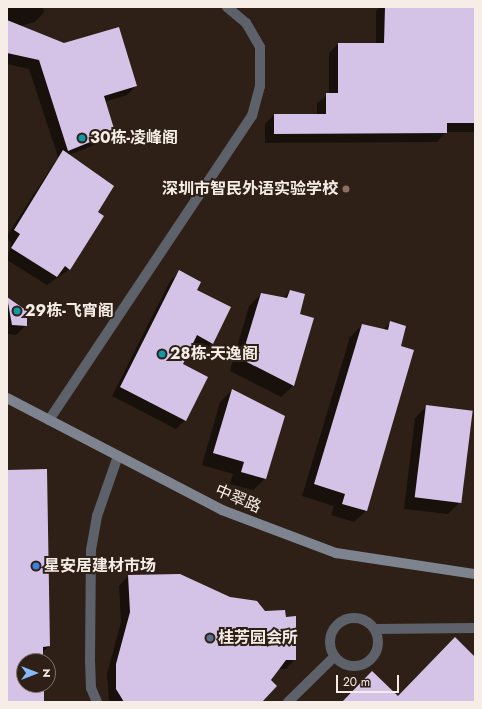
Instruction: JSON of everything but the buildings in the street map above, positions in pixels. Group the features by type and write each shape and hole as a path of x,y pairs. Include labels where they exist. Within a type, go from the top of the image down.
{"main road":[{"name":"中翠路","path":"7,398 222,510 336,553 475,574"}],"street":[{"path":"49,420 252,116 260,86 260,47 246,23 227,7"},
{"path":"97,702 91,688 91,550 97,516 118,456"},
{"path":"375,629 376,652 364,664 348,666 334,656 329,641 341,621 356,617 375,629 475,628"},
{"path":"288,702 334,656"}],"place":[{"name":"30栋-凌峰阁","path":"82,138"},
{"name":"深圳市智民外语实验学校","path":"346,189"},
{"name":"29栋-飞宵阁","path":"17,311"},
{"name":"28栋-天逸阁","path":"162,354"},
{"name":"星安居建材市场","path":"36,566"},
{"name":"桂芳园会所","path":"210,638"}]}
